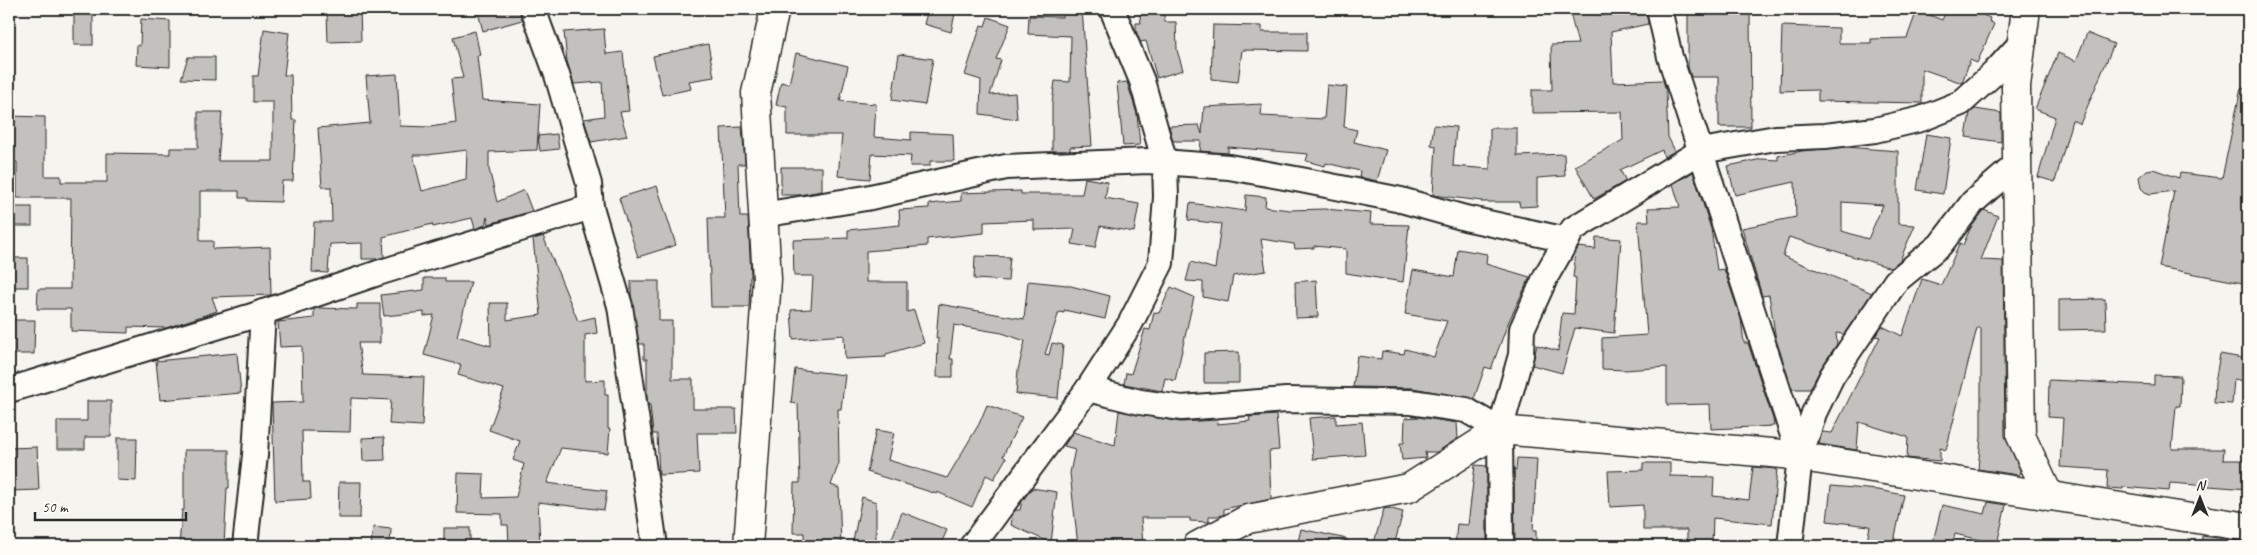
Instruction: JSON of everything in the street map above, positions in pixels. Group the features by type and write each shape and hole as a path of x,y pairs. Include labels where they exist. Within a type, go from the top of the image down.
{"street":[{"path":"533,9 557,75 588,184 591,207 620,306 655,546"},
{"path":"748,546 767,279 756,92 775,9"},
{"path":"972,546 1088,389 1130,324 1161,263 1166,197 1165,163 1142,80 1112,9"},
{"path":"1659,9 1670,57 1800,457"},
{"path":"2026,9 2024,40 2016,86 2021,436 2049,496"},
{"path":"1502,546 1500,430 1520,355 1522,329 1546,276 1574,229 1701,151 1776,138 1826,136 1874,130 1921,119 1961,102 1994,72 2024,40"},
{"path":"762,215 866,198 1006,167 1148,161 1230,167 1383,196 1465,218 1567,240"},
{"path":"1790,546 1800,457 1814,413 1832,376 1896,280 1940,246 1973,202 2018,163"},
{"path":"9,390 263,312 378,273 591,207"},
{"path":"245,546 254,455 263,312"},
{"path":"1088,389 1140,402 1182,408 1286,400 1411,402 1466,410 1500,430 1800,457 2248,527"},
{"path":"1197,546 1248,519 1408,488 1500,430"}],"building":[{"path":"330,9 360,9 361,41 328,42 327,13 330,13"},
{"path":"477,9 520,9 522,20 483,31"},
{"path":"928,9 956,9 951,32 924,24"},
{"path":"1062,9 1082,9 1092,146 1070,147 1070,151 1052,151 1052,103 1055,81 1070,82 1071,36 1028,34 1029,16 1062,17"},
{"path":"1139,9 1163,9 1165,22 1176,22 1177,50 1183,70 1157,78 1146,41 1140,42 1136,31 1136,23 1141,23"},
{"path":"1569,9 1598,9 1600,16 1633,9 1646,9 1648,24 1611,32 1613,82 1663,80 1666,91 1668,137 1675,151 1664,157 1662,150 1620,170 1626,181 1594,199 1575,166 1623,140 1622,112 1532,113 1532,90 1552,90 1551,45 1578,44"},
{"path":"1688,9 1750,9 1751,127 1719,127 1719,77 1691,77 1688,67"},
{"path":"1947,9 1969,9 1990,18 1989,21 1994,24 1977,63 1970,60 1962,83 1922,69 1922,103 1818,101 1818,90 1780,91 1782,26 1839,28 1839,43 1871,43 1871,39 1907,38 1917,10 1942,20"},
{"path":"74,14 93,14 93,45 74,45"},
{"path":"988,17 1010,25 996,59 1001,60 990,95 1015,93 1017,119 980,114 981,80 965,75 981,25 985,26"},
{"path":"141,19 170,21 170,67 136,65 137,45 140,46"},
{"path":"1213,25 1262,26 1262,32 1307,32 1307,51 1242,50 1238,82 1211,79"},
{"path":"264,29 289,33 284,75 291,75 292,120 296,120 293,181 282,181 281,202 247,201 247,198 239,198 239,191 200,191 200,241 213,241 213,249 270,247 271,295 212,297 217,311 166,328 128,327 128,333 71,331 71,309 37,309 38,289 70,289 71,198 17,198 17,162 9,162 9,116 45,117 45,176 61,176 61,182 107,182 107,153 170,154 170,148 198,148 198,112 222,112 218,161 273,161 273,102 253,102 253,76 258,76"},
{"path":"604,29 606,54 623,52 629,111 620,112 627,136 591,142 584,119 604,116 602,82 574,84 567,61 564,32"},
{"path":"475,31 480,55 477,56 482,100 540,104 537,150 489,152 489,169 497,202 524,190 532,211 489,224 487,217 485,225 475,229 472,218 433,227 432,224 383,237 384,257 377,259 362,259 362,243 330,244 328,273 312,272 314,222 332,222 331,187 322,187 318,128 370,123 366,76 397,74 400,126 430,127 456,123 451,79 463,78 453,37","holes":["467,150 466,180 422,191 413,155"]},
{"path":"2087,33 2114,44 2080,124 2072,120 2055,182 2038,177 2055,117 2035,109 2058,53 2076,61"},
{"path":"708,44 714,77 689,81 691,89 662,95 653,56"},
{"path":"796,53 848,66 840,101 876,104 874,137 911,140 911,132 953,134 954,161 930,161 930,166 910,166 911,156 872,154 870,179 838,176 842,135 787,135 787,107 776,105 781,82 789,84"},
{"path":"899,54 933,59 925,105 892,100"},
{"path":"188,57 215,57 215,80 181,79"},
{"path":"1127,82 1137,114 1140,145 1123,146 1117,83"},
{"path":"1327,85 1347,87 1344,127 1357,130 1354,142 1386,150 1377,181 1359,177 1360,171 1326,163 1325,166 1306,161 1308,154 1228,147 1228,153 1200,151 1201,141 1173,141 1169,126 1199,125 1202,134 1204,107 1262,104 1261,116 1324,119"},
{"path":"2241,88 2248,89 2248,284 2159,267 2174,191 2150,194 2145,192 2141,188 2139,177 2147,170 2153,169 2179,178 2180,173 2222,178"},
{"path":"1975,109 2001,113 2001,142 1966,137 1970,113"},
{"path":"1434,125 1456,127 1453,166 1490,169 1490,128 1517,128 1517,156 1564,154 1565,176 1537,178 1537,206 1520,207 1519,202 1481,202 1433,195 1436,146 1431,145"},
{"path":"742,127 745,164 738,164 740,217 748,217 751,277 749,307 711,307 708,218 725,218 721,128"},
{"path":"557,134 559,149 540,151 538,136"},
{"path":"1926,134 1951,138 1943,194 1917,190"},
{"path":"1846,147 1898,151 1898,224 1915,225 1900,260 1891,268 1789,237 1783,256 1872,293 1844,334 1836,333 1837,344 1810,389 1792,389 1776,340 1769,295 1762,296 1742,228 1796,217 1795,182 1735,195 1728,166 1762,159 1778,160 1778,156 1802,151","holes":["1842,202 1883,205 1868,239 1842,231"]},
{"path":"781,167 822,167 822,191 799,195 781,195"},
{"path":"1693,172 1711,229 1717,270 1724,269 1741,319 1744,343 1748,343 1774,426 1711,429 1710,404 1667,405 1667,367 1625,370 1602,369 1602,338 1647,335 1638,221 1649,221 1648,208 1680,207 1673,184"},
{"path":"1085,178 1108,182 1105,198 1139,204 1134,232 1100,226 1095,248 1072,244 1075,229 1034,230 1034,220 984,222 984,233 927,239 927,246 866,251 866,282 907,282 907,312 914,310 924,343 886,354 886,357 845,359 844,335 793,339 791,310 811,309 813,276 794,276 793,240 848,238 848,230 900,225 899,210 929,208 929,204 961,201 961,193 1021,191 1021,194 1082,194"},
{"path":"657,186 676,245 638,257 619,198"},
{"path":"1246,195 1266,197 1265,207 1290,210 1324,209 1371,213 1370,224 1409,225 1403,282 1346,273 1346,249 1314,246 1314,248 1295,249 1294,244 1261,239 1266,271 1233,276 1228,302 1203,297 1203,282 1186,281 1191,262 1215,269 1221,224 1188,220 1190,203 1245,211"},
{"path":"9,207 32,207 32,226 9,226"},
{"path":"1984,210 1998,216 1981,260 2003,261 2005,436 2020,470 2019,475 1978,469 1981,437 1981,328 1977,328 1946,450 1940,448 1940,461 1907,458 1908,437 1859,422 1857,450 1819,444 1822,432 1832,433 1880,337 1875,336 1882,326 1902,336 1922,279 1941,285 1960,243 1963,245 1970,229"},
{"path":"543,236 578,321 595,317 597,333 585,335 585,381 605,380 605,395 608,395 608,429 610,429 608,453 561,448 547,483 607,491 604,510 538,502 540,546 509,546 508,525 502,525 502,514 457,513 458,473 484,474 483,498 516,497 524,464 513,460 520,441 489,430 504,389 458,375 461,365 424,355 434,315 424,316 424,312 384,316 381,295 424,290 424,278 445,278 445,282 471,282 457,336 491,346 490,303 507,303 507,320 541,315 533,239"},
{"path":"1596,237 1621,239 1614,333 1575,328 1562,373 1532,365 1537,345 1558,351 1562,313 1574,314 1576,278 1573,277 1576,251 1579,247 1595,249"},
{"path":"1458,249 1487,254 1486,264 1530,277 1508,323 1491,369 1485,367 1474,399 1413,388 1353,387 1357,356 1381,359 1382,351 1404,354 1405,349 1434,357 1447,321 1405,314 1413,270 1454,277"},
{"path":"975,256 1010,257 1008,281 974,279"},
{"path":"9,258 28,258 28,287 9,287"},
{"path":"1316,280 1318,317 1296,318 1295,282"},
{"path":"631,281 659,281 659,321 672,321 672,379 693,379 693,409 736,409 737,433 697,433 699,473 659,475 657,434 653,434 650,405 648,405 647,398 647,359 644,359 644,344 639,344 631,295"},
{"path":"1028,281 1067,285 1110,296 1105,319 1064,310 1064,313 1059,312 1045,354 1049,355 1052,343 1063,345 1058,398 1016,394 1018,370 1025,341 1002,333 954,325 950,359 953,359 953,377 937,377 938,338 936,339 939,304 1024,319"},
{"path":"1171,287 1194,297 1175,381 1165,378 1162,391 1124,384 1126,373 1131,374 1145,329 1150,330 1154,312 1159,313"},
{"path":"2105,299 2106,329 2059,330 2059,300"},
{"path":"357,304 380,304 380,343 358,343 363,375 424,377 422,426 389,424 391,400 351,398 350,432 302,431 303,482 310,482 311,499 275,501 272,403 303,402 302,346 280,347 278,322 314,318 314,309 317,308 357,309"},
{"path":"12,320 35,320 34,354 12,354"},
{"path":"1239,352 1239,383 1204,383 1204,353"},
{"path":"237,353 241,393 160,400 156,361"},
{"path":"2220,354 2248,359 2248,382 2234,379 2232,404 2214,403 2215,382"},
{"path":"795,369 845,375 841,409 838,409 839,463 831,485 839,488 841,546 804,546 804,533 793,533 794,483 800,483 798,404 791,403"},
{"path":"2154,375 2181,376 2180,406 2176,406 2172,449 2224,449 2223,460 2248,460 2248,489 2170,483 2169,491 2123,487 2123,489 2107,488 2108,470 2060,467 2063,418 2048,417 2049,380 2154,385"},
{"path":"87,401 111,401 111,437 85,437 85,449 57,449 57,421 87,421"},
{"path":"987,405 1022,417 1003,456 1006,458 994,479 986,475 972,507 937,492 937,494 867,472 876,430 894,433 888,460 947,478 979,424"},
{"path":"1119,411 1180,422 1218,420 1217,424 1250,421 1249,417 1276,415 1279,450 1269,451 1271,499 1224,509 1224,514 1220,516 1209,516 1209,522 1190,521 1190,518 1141,518 1143,546 1078,546 1070,473 1075,449 1064,446 1073,432 1115,445"},
{"path":"1336,416 1336,424 1362,422 1365,455 1313,459 1309,418"},
{"path":"1418,417 1457,423 1458,438 1437,452 1425,452 1426,458 1402,460 1400,443 1404,443 1405,418"},
{"path":"384,437 385,460 363,461 362,438"},
{"path":"117,438 137,438 136,481 117,480"},
{"path":"37,447 39,490 11,491 9,448"},
{"path":"184,450 229,450 229,488 227,488 224,546 179,546 182,510 184,510"},
{"path":"1517,458 1537,459 1533,531 1536,531 1536,546 1515,546 1514,469 1516,470"},
{"path":"1643,463 1670,463 1670,476 1714,477 1713,496 1749,500 1753,467 1777,469 1772,524 1713,518 1712,546 1687,546 1687,530 1643,530 1643,505 1610,507 1608,471 1643,470"},
{"path":"1475,465 1487,466 1487,546 1455,546 1457,524 1468,525"},
{"path":"339,482 361,482 360,518 338,518"},
{"path":"1831,486 1878,490 1904,495 1893,546 1866,546 1870,526 1827,521"},
{"path":"1032,488 1057,492 1051,543 1011,525 1013,513 1016,510 1020,510 1022,501"},
{"path":"862,497 876,502 876,546 852,546"},
{"path":"1988,502 2006,505 1997,544 1955,534 1952,546 1932,546 1942,505 1985,514"},
{"path":"1388,508 1403,512 1394,546 1373,546 1384,509"},
{"path":"902,512 947,530 940,546 889,546"},
{"path":"373,527 391,529 390,546 371,546"},
{"path":"444,528 470,528 470,546 444,546"},
{"path":"1301,529 1347,539 1346,546 1297,546"},
{"path":"2202,536 2248,542 2247,546 2201,546"}]}
